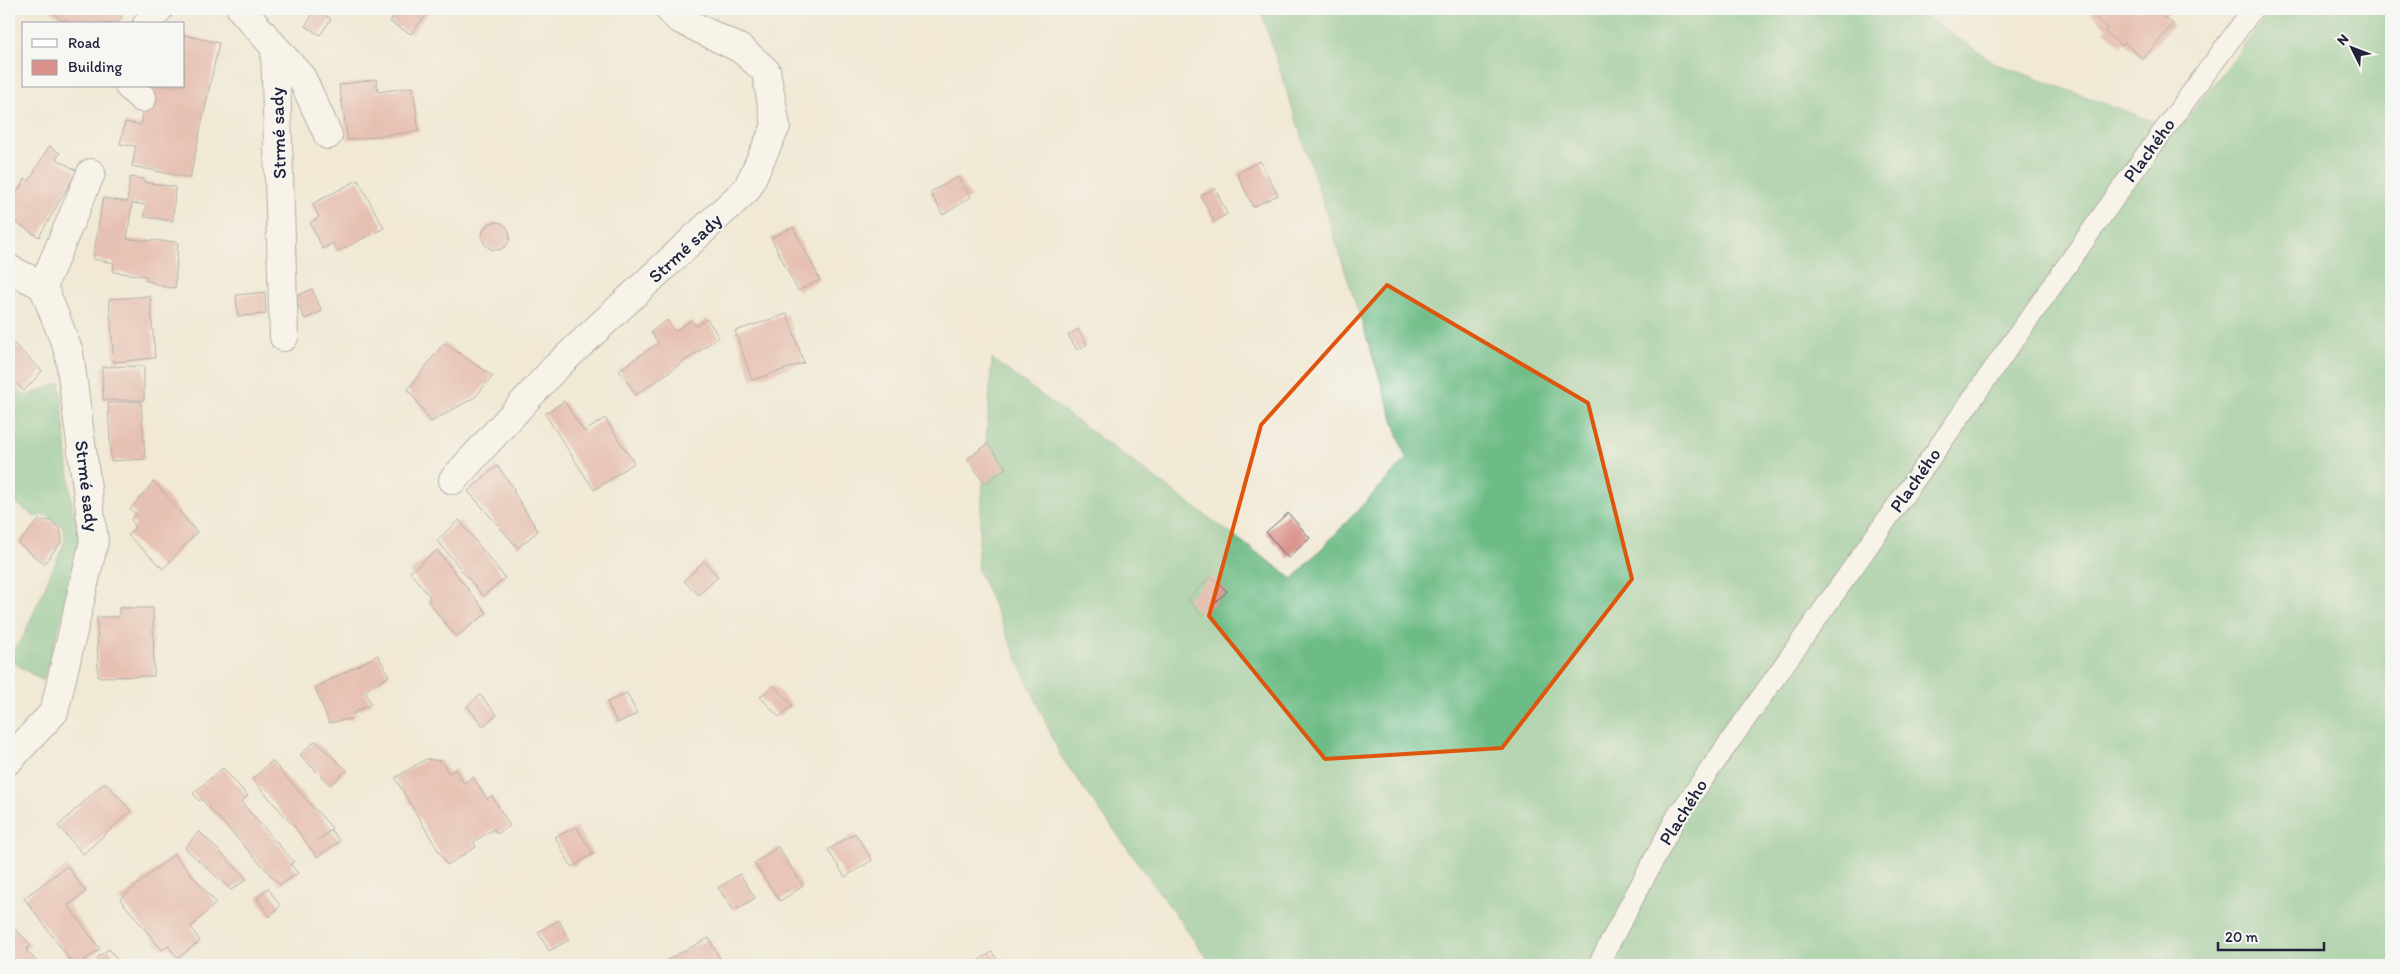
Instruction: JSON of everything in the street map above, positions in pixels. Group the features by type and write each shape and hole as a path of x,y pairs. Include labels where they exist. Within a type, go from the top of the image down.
{"street":[{"path":"149,22 159,9"},
{"name":"Strmé sady","path":"241,9 302,78 328,134"},
{"name":"Strmé sady","path":"453,480 555,368 747,189 752,180 776,126 766,71 741,49 679,19 669,9"},
{"name":"Strmé sady","path":"275,48 284,337"},
{"path":"9,269 43,286 92,173"},
{"name":"Strmé sady","path":"9,760 54,712 94,541 69,352 43,286"}],"lane":[{"name":"Plachého","path":"1598,965 1677,816 2128,179 2253,9"}],"highlighted area":[{"path":"1387,285 1588,403 1632,579 1502,748 1325,759 1209,616 1261,425"}],"green space":[{"path":"1260,9 1915,9 1997,64 2177,130 2273,9 2391,9 2391,965 1212,965 1061,757 977,568 992,359 1293,579 1406,459"},
{"path":"9,381 26,396 60,383 72,507 86,537 43,681 9,660 9,654 22,639 65,541 63,528 46,515 35,517 9,498"}],"building":[{"path":"49,9 112,9 122,17 118,22 69,22 65,18 63,21"},
{"path":"316,9 331,19 320,35 305,26"},
{"path":"398,9 431,9 411,34 390,22"},
{"path":"2086,9 2171,9 2164,17 2173,24 2143,59 2124,42 2122,46 2104,31 2107,28"},
{"path":"185,35 219,43 190,178 132,166 136,146 120,144 125,122 141,125 148,88 185,88"},
{"path":"376,79 378,92 413,87 419,131 348,140 339,85"},
{"path":"49,146 60,153 56,159 77,171 39,237 9,218 9,205 25,179 29,181"},
{"path":"1260,161 1278,195 1253,207 1237,173"},
{"path":"130,177 144,179 144,182 175,187 173,221 144,217 146,205 132,203 127,239 178,242 175,288 164,287 145,280 146,276 113,272 114,263 93,259 103,198 127,202"},
{"path":"958,177 971,197 943,215 930,192"},
{"path":"358,180 384,228 337,252 333,243 323,249 310,223 319,217 312,204"},
{"path":"1215,188 1227,214 1214,222 1201,196"},
{"path":"496,222 506,226 510,236 506,246 496,250 486,246 482,236 486,226"},
{"path":"793,227 820,280 798,291 771,238"},
{"path":"312,289 322,311 305,319 294,297"},
{"path":"265,292 266,314 238,316 236,295"},
{"path":"150,296 155,358 114,362 109,299"},
{"path":"787,314 804,363 752,380 735,331"},
{"path":"707,319 719,337 636,395 619,370 658,343 651,332 667,320 675,331 691,320 696,326"},
{"path":"1078,329 1087,344 1077,350 1068,335"},
{"path":"9,339 42,371 24,391 9,377"},
{"path":"444,343 493,376 475,397 431,422 408,389"},
{"path":"144,366 144,400 103,400 102,367"},
{"path":"141,401 145,459 111,461 108,403"},
{"path":"564,401 584,432 605,418 634,463 594,490 545,414"},
{"path":"988,444 1006,468 985,483 967,459"},
{"path":"497,466 515,490 513,491 538,531 518,548 468,491"},
{"path":"154,481 197,532 163,569 128,535 136,526 131,520 136,514 130,509"},
{"path":"1288,513 1310,538 1288,558 1266,532"},
{"path":"39,520 51,521 60,529 62,541 44,564 18,543"},
{"path":"459,520 505,578 483,596 437,540"},
{"path":"437,550 487,613 456,637 428,601 430,597 410,572"},
{"path":"704,561 718,577 699,595 684,581"},
{"path":"1211,576 1227,591 1202,616 1188,599"},
{"path":"119,608 153,608 154,676 98,677 97,617 119,617"},
{"path":"378,655 389,676 365,691 371,704 353,713 355,718 329,723 315,688"},
{"path":"773,685 792,705 779,717 760,697"},
{"path":"627,693 637,714 617,723 607,702"},
{"path":"480,695 497,715 483,726 467,706"},
{"path":"315,741 347,770 330,785 300,755"},
{"path":"426,759 441,761 449,773 455,769 464,783 473,777 487,799 492,796 510,826 497,834 494,829 476,840 474,842 476,847 447,865 395,778"},
{"path":"272,761 332,828 318,841 331,830 340,841 317,857 293,825 252,779"},
{"path":"223,768 248,796 241,802 294,862 290,864 298,873 280,885 201,799 199,801 193,793"},
{"path":"105,782 131,811 83,854 58,826"},
{"path":"577,827 593,854 572,867 555,837"},
{"path":"199,831 247,879 231,890 185,848"},
{"path":"855,833 872,860 845,877 828,850"},
{"path":"778,847 803,886 780,901 754,863"},
{"path":"174,854 216,903 191,927 200,941 178,958 168,946 162,950 120,899"},
{"path":"67,866 86,892 68,905 100,949 78,965 74,965 24,898"},
{"path":"740,874 755,898 734,911 718,888"},
{"path":"268,888 280,906 269,917 257,898"},
{"path":"559,920 569,940 549,951 538,932"},
{"path":"15,929 31,945 26,950 40,965 9,965 9,934"},
{"path":"709,938 723,965 657,965"},
{"path":"109,949 121,965 102,965 97,958"},
{"path":"992,952 1001,965 971,965"}]}
